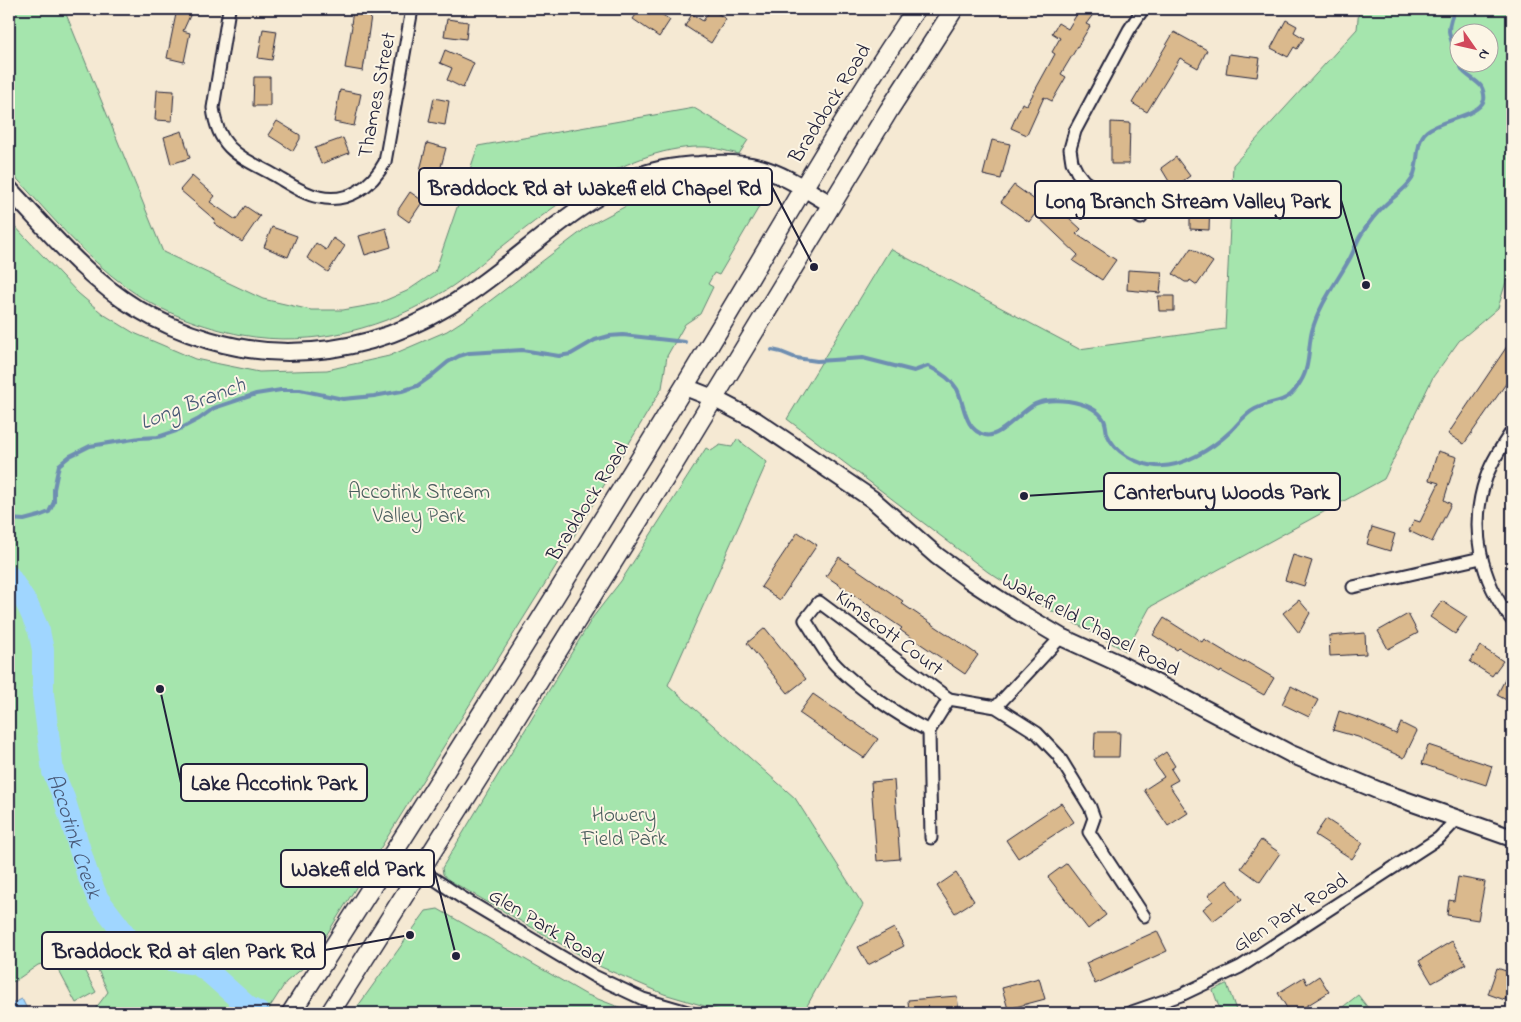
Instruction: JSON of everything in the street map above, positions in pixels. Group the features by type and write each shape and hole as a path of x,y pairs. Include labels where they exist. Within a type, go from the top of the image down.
{"main road":[{"name":"Braddock Road","path":"291,1013 473,729 685,386 803,188 880,63 916,9"},
{"path":"330,1013 421,871 894,102 954,9"},
{"path":"9,189 87,270 110,290 162,322 218,343 256,350 304,352 363,344 424,320 476,288 585,205 612,188 643,175 680,166 739,164 760,168 779,175 831,204"},
{"name":"Wakefield Chapel Road","path":"685,386 755,420 872,499 937,556 971,581 1061,637 1116,662 1291,754 1340,776 1512,838"}],"street":[{"name":"Thames Street","path":"229,9 213,108 219,134 227,146 238,156 307,193 333,199 360,191 375,179 385,162 412,9"},
{"path":"1140,218 1084,181 1076,172 1070,150 1074,131 1129,30 1143,9"},
{"path":"1512,431 1495,458 1486,477 1478,517 1478,539 1481,558 1493,591 1512,620"},
{"path":"1353,587 1481,558"},
{"name":"Kimscott Court","path":"928,731 913,723 851,680 831,660 805,620 819,602 949,699"},
{"path":"996,707 1061,637"},
{"path":"931,838 928,731 949,699 996,707 1037,733 1058,754 1090,807 1094,818 1090,832 1144,916"},
{"name":"Glen Park Road","path":"1129,1013 1181,995 1240,967 1439,838 1457,819"},
{"name":"Glen Park Road","path":"394,852 461,896 594,976 642,999 690,1013"}],"green space":[{"path":"9,9 64,9 163,252 263,299 311,310 343,310 377,304 407,291 435,272 478,146 694,108 748,140 739,154 706,147 677,149 649,156 621,167 593,182 540,217 454,285 425,303 375,324 349,332 296,339 242,335 183,318 155,305 129,289 81,248 9,170"},
{"path":"1359,9 1512,9 1512,262 1498,308 1459,341 1433,377 1384,479 1150,607 1126,651 1037,603 988,572 787,419 890,249 1079,349 1225,329 1233,165 1357,29"},
{"name":"Accotink Stream Valley Park","path":"716,180 759,207 719,275 714,273 708,284 713,287 700,314 685,324 667,356 662,388 559,561 309,963 286,982 266,1013 92,1013 108,992 94,961 72,956 38,965 15,981 9,982 9,220 78,293 103,314 134,333 195,359 259,372 327,370 389,356 447,331 470,316 590,225 645,196 677,186"},
{"name":"Howery Field Park","path":"737,439 767,462 668,685 795,798 863,905 803,1013 728,1013 664,994 601,967 447,879 443,874 442,868 593,617 621,581 706,448 711,451 720,445 732,447"},
{"path":"438,909 585,994 634,1013 353,1013 426,911"},
{"path":"78,959 96,992 76,1003 58,969"},
{"path":"1226,984 1237,1013 1221,1013 1213,990"},
{"path":"1358,995 1372,1013 1335,1013"}],"water":[{"path":"22,999 29,1013 9,1013 9,1005"}],"building":[{"path":"177,9 193,9 183,31 190,33 184,62 167,58"},
{"path":"353,9 372,9 363,71 345,68"},
{"path":"640,9 650,15 654,9 670,20 659,37 633,19"},
{"path":"711,9 726,19 711,43 685,26 692,14 703,21"},
{"path":"1080,9 1097,9 1086,24 1090,26 1061,74 1066,77 1052,101 1044,97 1027,135 1011,128 1022,103 1027,105 1055,54 1052,52 1060,38 1052,33 1058,23 1068,29"},
{"path":"447,19 468,22 466,39 444,36"},
{"path":"1286,20 1297,26 1294,32 1304,38 1297,49 1294,47 1288,57 1271,48"},
{"path":"263,29 277,31 272,60 258,58"},
{"path":"1174,32 1207,50 1198,68 1180,58 1147,112 1132,103"},
{"path":"445,50 474,63 463,88 447,80 452,68 440,63"},
{"path":"1229,54 1260,58 1257,77 1226,73"},
{"path":"254,77 270,77 270,106 253,106"},
{"path":"157,90 174,91 172,121 155,120"},
{"path":"340,90 361,94 354,126 334,122"},
{"path":"434,98 449,101 445,125 429,122"},
{"path":"277,121 300,135 300,139 293,151 268,135"},
{"path":"1111,122 1130,123 1129,164 1111,164"},
{"path":"182,131 190,158 171,164 164,137"},
{"path":"343,138 349,153 321,164 315,148"},
{"path":"992,140 1010,144 1001,179 983,175"},
{"path":"427,143 446,148 439,174 420,170"},
{"path":"1176,157 1190,176 1173,188 1161,168"},
{"path":"192,176 215,196 210,202 236,220 245,206 260,216 242,242 214,223 215,220 180,190"},
{"path":"1014,185 1053,213 1058,208 1081,229 1076,234 1116,260 1102,280 1073,261 1078,255 1035,214 1029,222 1001,202"},
{"path":"410,192 423,201 409,222 398,214 398,210"},
{"path":"1186,201 1210,202 1209,230 1190,229 1190,215 1186,215"},
{"path":"272,227 297,236 288,257 264,247"},
{"path":"386,228 391,247 365,255 359,236"},
{"path":"333,238 345,246 328,272 307,258 316,243 326,250"},
{"path":"1191,248 1213,262 1197,285 1190,280 1185,282 1173,274"},
{"path":"1128,270 1162,272 1160,293 1127,290"},
{"path":"1158,296 1174,296 1174,311 1159,311"},
{"path":"1512,339 1512,375 1464,444 1448,434"},
{"path":"1438,451 1457,457 1444,500 1451,504 1432,542 1409,531 1414,520 1420,522 1439,483 1429,480"},
{"path":"1372,527 1395,534 1390,551 1367,544"},
{"path":"798,532 817,545 780,600 761,587"},
{"path":"1293,555 1312,561 1304,586 1285,580"},
{"path":"839,557 903,601 901,603 978,655 965,674 826,576"},
{"path":"1299,600 1310,613 1299,633 1283,613"},
{"path":"1442,601 1467,617 1455,634 1430,617"},
{"path":"1408,614 1418,633 1388,649 1378,631"},
{"path":"1164,618 1202,642 1204,639 1274,678 1264,695 1221,671 1220,673 1179,648 1177,650 1153,635"},
{"path":"765,628 806,679 788,693 747,643"},
{"path":"1365,633 1366,654 1330,656 1329,636"},
{"path":"1480,646 1503,661 1492,676 1470,662"},
{"path":"1512,666 1512,703 1497,695"},
{"path":"1291,686 1318,700 1309,717 1282,704"},
{"path":"813,694 878,739 864,758 799,713"},
{"path":"1339,711 1396,734 1401,723 1417,731 1404,758 1358,737 1333,730"},
{"path":"1095,732 1120,732 1119,757 1094,757"},
{"path":"1428,745 1492,766 1486,785 1422,764"},
{"path":"1166,752 1175,766 1171,769 1178,780 1169,785 1188,813 1168,826 1144,790 1164,777 1153,761"},
{"path":"894,780 900,859 877,861 871,782"},
{"path":"1061,803 1074,822 1018,858 1006,840"},
{"path":"1326,819 1363,843 1352,859 1315,835"},
{"path":"1261,840 1280,853 1260,882 1241,868"},
{"path":"1067,863 1106,915 1088,929 1048,877"},
{"path":"956,873 974,901 955,913 937,886"},
{"path":"1458,877 1485,882 1478,920 1447,915 1449,900 1454,901"},
{"path":"1227,880 1242,899 1213,921 1203,909 1213,901 1208,895"},
{"path":"894,928 904,946 868,965 858,947"},
{"path":"1157,931 1167,951 1095,984 1086,963"},
{"path":"1452,941 1466,964 1432,983 1419,961"},
{"path":"1497,968 1512,973 1512,981 1505,1000 1488,994"},
{"path":"1319,976 1329,992 1295,1013 1290,1013 1278,993 1304,977 1307,984"},
{"path":"1039,978 1045,999 1008,1009 1002,988"},
{"path":"957,996 959,1013 909,1013 908,1000"}],"waterway":[{"name":"Long Branch","path":"772,350 796,358 817,361 863,358 914,371 928,366 954,385 960,395 969,422 973,428 985,435 997,433 1035,404 1051,401 1068,401 1083,404 1097,412 1104,420 1107,434 1115,447 1134,460 1156,466 1166,466 1186,461 1206,451 1223,438 1251,411 1286,398 1296,389 1306,370 1312,331 1323,303 1369,223 1381,208 1403,190 1412,179 1420,141 1423,136 1433,127 1475,110 1484,100 1481,86 1463,71 1451,40 1449,31 1452,16 1456,9"},
{"name":"Long Branch","path":"9,519 24,520 49,512 54,502 54,489 59,465 70,456 90,446 158,437 176,431 199,419 214,408 256,394 281,390 300,390 343,399 374,396 417,386 448,362 469,353 522,350 559,356 571,354 595,340 623,335 685,342"},
{"name":"Accotink Creek","path":"9,576 28,606 39,631 43,650 43,694 53,772 64,798 87,873 98,899 133,945 146,954 197,964 248,1007 259,1013"}],"place":[{"name":"Braddock Rd at Wakefield Chapel Rd","path":"814,267"},
{"name":"Long Branch Stream Valley Park","path":"1366,285"},
{"name":"Canterbury Woods Park","path":"1024,496"},
{"name":"Lake Accotink Park","path":"160,689"},
{"name":"Braddock Rd at Glen Park Rd","path":"410,935"},
{"name":"Wakefield Park","path":"456,956"}]}
